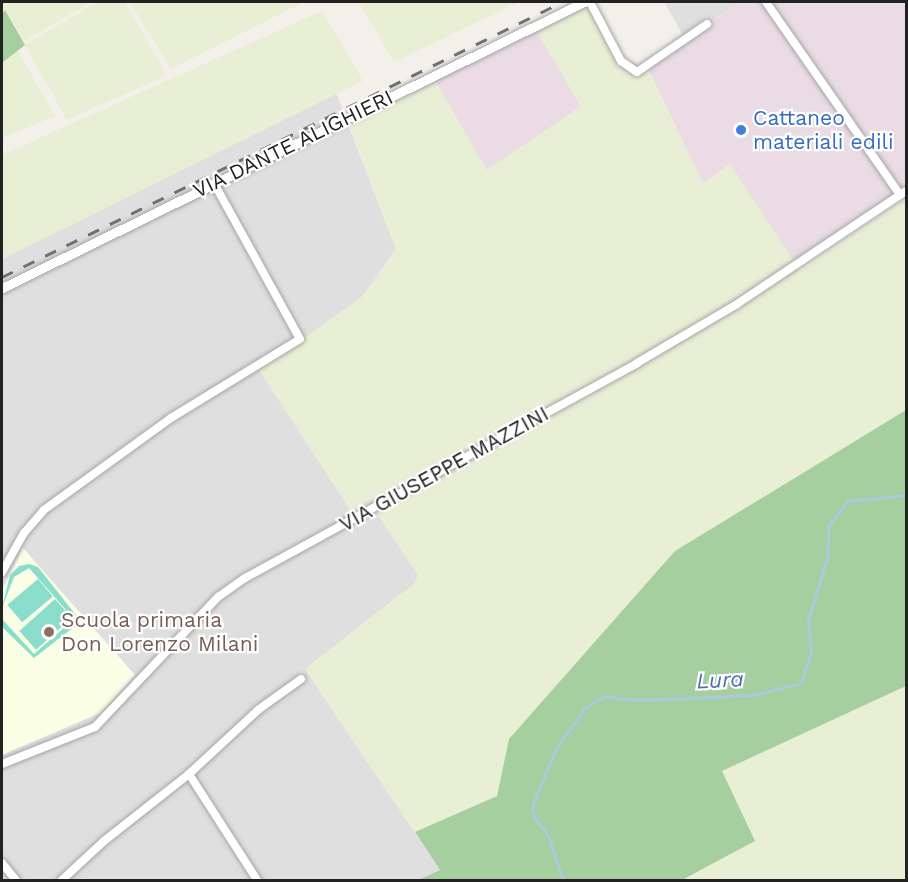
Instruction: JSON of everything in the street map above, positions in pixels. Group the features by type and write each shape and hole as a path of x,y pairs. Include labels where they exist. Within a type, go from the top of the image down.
{"street":[{"name":"VIA DANTE ALIGHIERI","path":"2,288 584,2"},
{"path":"590,2 621,61 637,72 707,24"},
{"path":"766,2 903,193"},
{"path":"2,572 24,533 44,510 171,418 300,339 214,183"},
{"name":"VIA GIUSEPPE MAZZINI","path":"2,764 95,727 218,597 252,574 637,363 737,304 903,193"},
{"path":"62,880 104,841 189,774 258,710 301,680"},
{"path":"189,774 256,880"},
{"path":"2,863 16,880"}],"shaded area":[{"path":"2,2 92,2 24,41 6,11 2,14"},
{"path":"97,2 125,2 167,75 67,120 25,45"},
{"path":"130,2 304,2 171,69"},
{"path":"359,2 519,2 394,62"},
{"path":"664,2 740,2 712,21 708,16 683,35"},
{"path":"740,2 906,2 906,187 795,263 730,165 703,183 645,63 709,16 713,21"},
{"path":"589,7 628,73 632,76 650,74 703,183 730,164 800,271 906,198 906,410 806,474 509,739 497,796 415,832 305,669 415,583 418,575 376,512 358,522 259,370 363,296 396,249 348,122 433,77 487,170 581,107 534,27"},
{"path":"322,11 363,81 2,259 2,155"},
{"path":"534,27 582,106 486,171 433,77"},
{"path":"18,51 55,116 2,138 2,64"},
{"path":"336,93 396,249 363,296 331,322 358,522 376,512 418,575 415,583 305,669 440,870 418,880 2,880 2,259"},
{"name":"Scuola primaria Don Lorenzo Milani","path":"23,548 135,675 100,713 2,755 2,590"},
{"path":"29,564 38,567 79,619 75,626 34,658 2,627 2,619 34,654 74,619 29,568 14,577 2,608 10,575 19,566"},
{"path":"38,579 53,597 22,622 7,605"},
{"path":"55,599 72,618 36,650 19,631"},
{"path":"906,686 906,880 682,880 755,841 721,771"}],"green space":[{"path":"5,10 25,45 2,63 2,14"},
{"path":"906,410 906,686 722,771 755,841 682,880 418,880 440,870 415,832 497,796 509,739 675,551"}],"waterway":[{"name":"Lura","path":"563,880 548,836 534,817 532,807 555,750 584,709 603,696 638,700 753,695 801,683 811,652 808,620 827,558 829,525 848,501 906,495"}],"railway":[{"path":"2,277 562,2"}],"place":[{"name":"Cattaneo materiali edili","path":"741,130"},
{"name":"Scuola primaria Don Lorenzo Milani","path":"49,632"}]}
